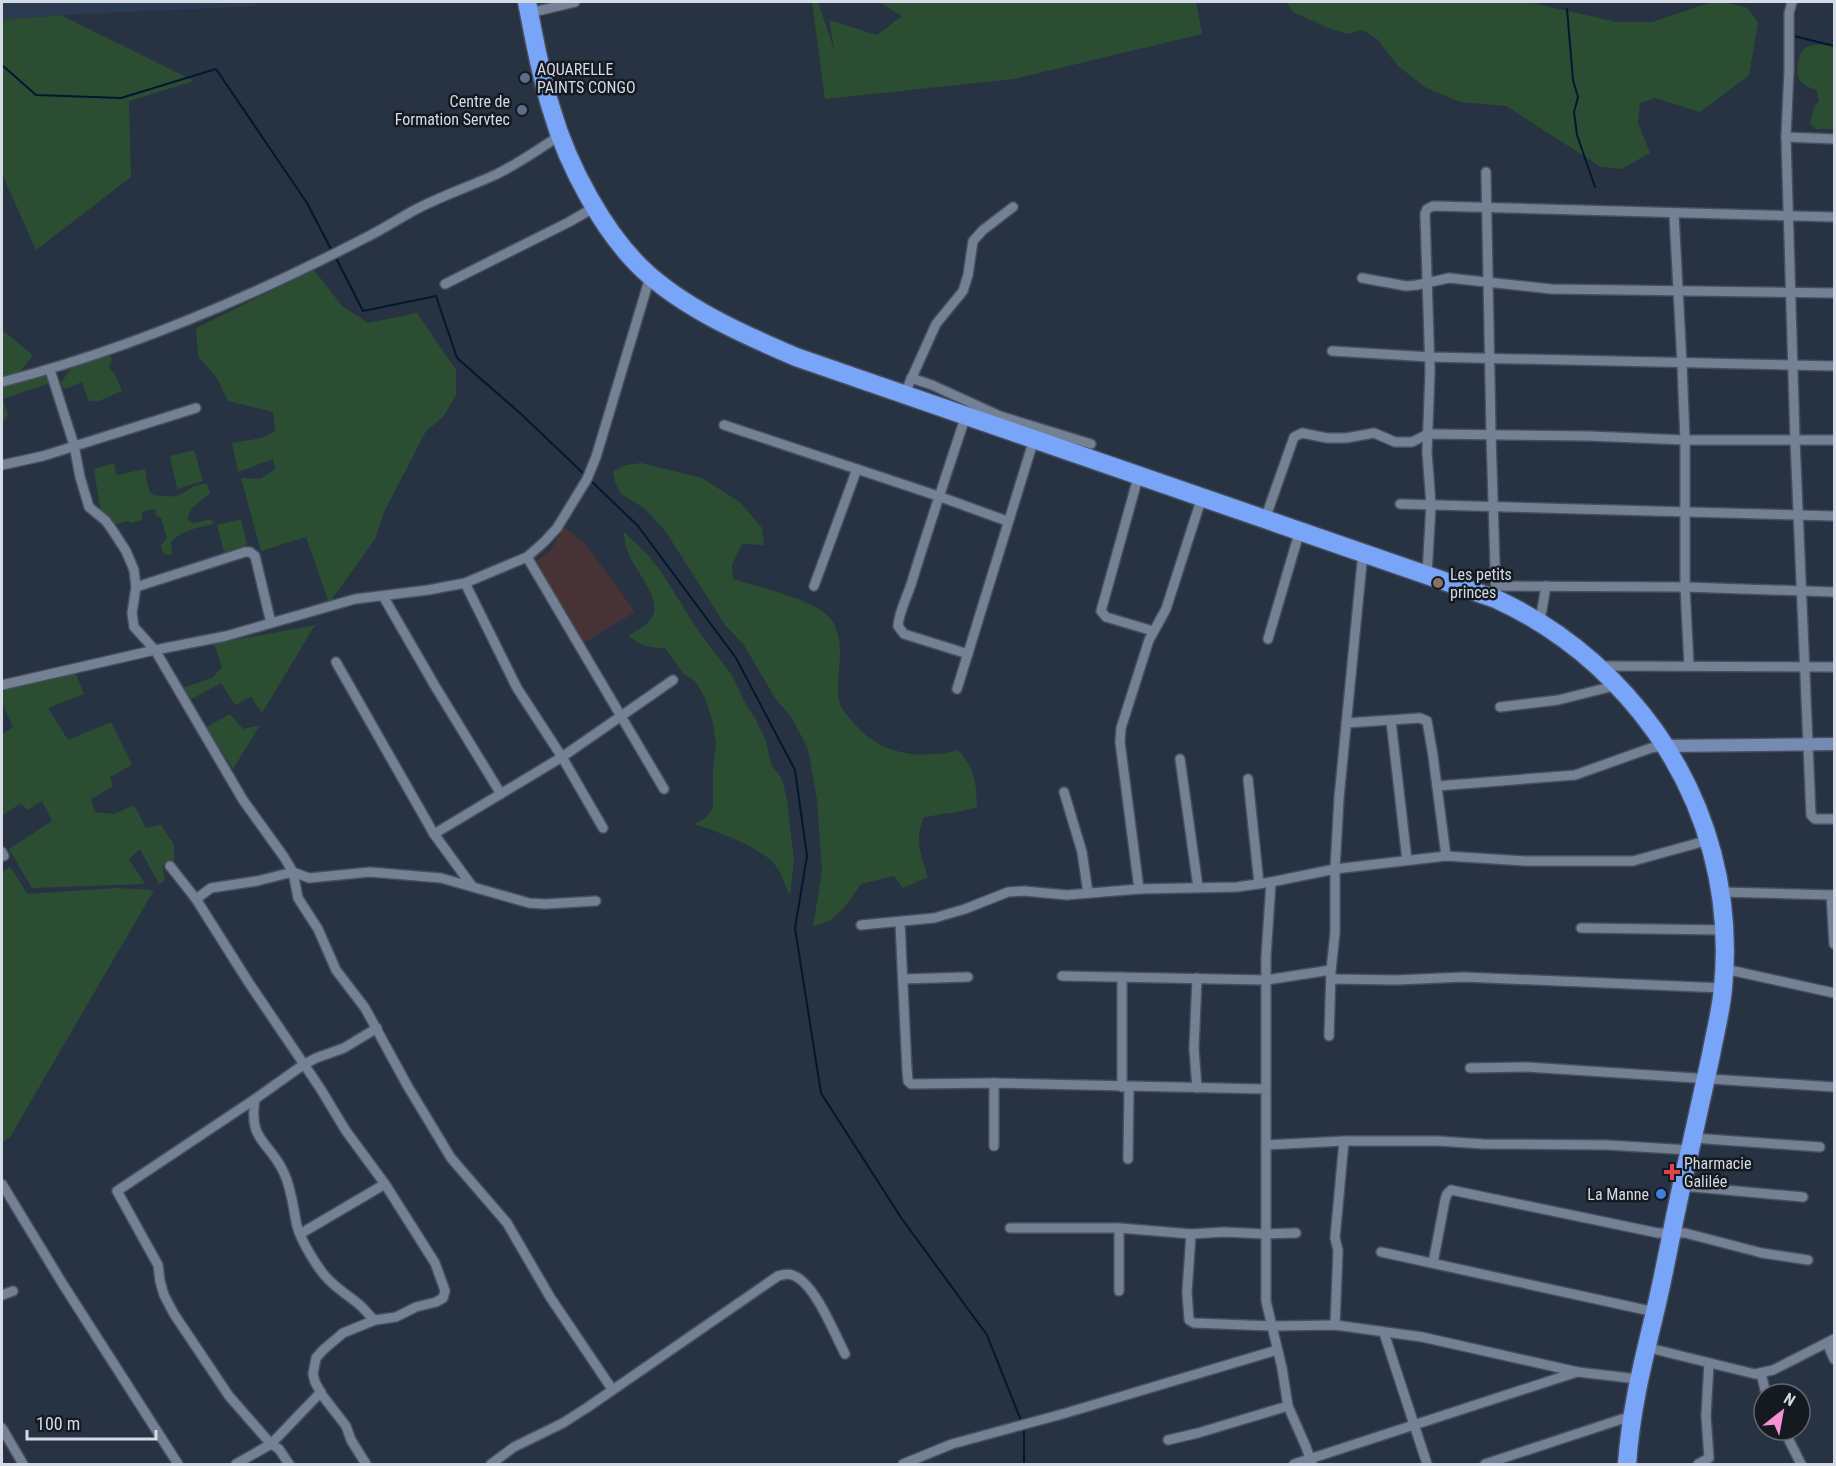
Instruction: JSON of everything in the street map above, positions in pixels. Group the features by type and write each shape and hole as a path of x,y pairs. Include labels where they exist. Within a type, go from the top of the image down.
{"highway":[{"path":"528,7 541,70 560,136 595,207 622,248 650,277 678,296 753,338 796,357 908,386 966,416 1427,574 1497,593 1580,649 1618,685 1666,746 1690,789 1709,840 1722,892 1725,969 1706,1079 1638,1379 1631,1416 1627,1464"}],"street":[{"path":"528,7 575,2"},
{"path":"1792,2 1789,12 1786,137 1810,815 1815,819 1834,819"},
{"path":"2,382 50,370 189,321 296,273 366,238 412,211 510,167 560,136"},
{"path":"1786,137 1834,139"},
{"path":"1486,172 1491,435 1497,593 1546,586 1685,587 1834,592"},
{"path":"1427,574 1431,505 1428,434 1430,357 1425,214 1427,209 1433,206 1834,217"},
{"path":"445,284 595,207"},
{"path":"1013,207 982,230 973,241 963,291 936,324 908,386 932,385 1000,416 1090,444"},
{"path":"1674,214 1685,440 1685,587 1689,665"},
{"path":"2,685 226,636 355,599 465,583 527,557 557,528 587,479 596,457 650,277"},
{"path":"1362,278 1406,286 1449,278 1551,289 1834,293"},
{"path":"1332,351 1430,357 1834,366"},
{"path":"50,370 74,445 89,507 106,521 126,551 134,570 136,587 132,620 134,627 155,650 243,800 293,872 298,898 318,928 336,970 365,1008 407,1086 451,1158 507,1224 550,1298 612,1389"},
{"path":"2,465 42,456 196,408"},
{"path":"966,416 938,496 898,626 904,634 968,654"},
{"path":"724,425 1007,521"},
{"path":"1265,519 1293,440 1298,434 1336,439 1374,433 1395,442 1412,442 1428,434 1685,440 1834,440"},
{"path":"957,689 1034,439"},
{"path":"814,586 857,469"},
{"path":"1139,474 1101,611 1106,616 1153,631"},
{"path":"1139,889 1120,742 1121,728 1153,631 1163,616 1202,497"},
{"path":"1400,504 1834,516"},
{"path":"1268,639 1300,531"},
{"path":"136,587 250,552 255,556 271,623"},
{"path":"1329,1036 1335,933 1335,868 1346,723 1363,552"},
{"path":"527,557 664,789"},
{"path":"465,583 517,688 562,757 603,828"},
{"path":"1540,621 1546,586"},
{"path":"383,596 501,794"},
{"path":"336,662 434,834 472,886"},
{"path":"1598,666 1834,667"},
{"path":"434,834 562,757 673,680"},
{"path":"1500,707 1558,700 1618,685"},
{"path":"1346,723 1420,718 1426,721 1446,856"},
{"path":"1391,721 1407,860"},
{"path":"1437,786 1575,775 1651,748 1666,746 1834,744"},
{"path":"1180,759 1198,887"},
{"path":"1248,778 1258,884"},
{"path":"1064,792 1082,852 1088,893"},
{"path":"861,926 934,918 1008,892 1024,891 1067,895 1139,889 1258,884 1335,868 1446,856 1525,861 1633,861 1709,840"},
{"path":"170,866 196,899 346,1131 385,1184 435,1263 445,1291 443,1298 436,1302 416,1307 396,1317 375,1320 343,1333 316,1358 313,1374 321,1392 346,1426 351,1440 366,1464"},
{"path":"196,899 211,888 257,881 293,872 309,878 370,872 441,878 529,903 596,902"},
{"path":"1271,882 1266,980 1266,1300 1288,1406 1311,1462"},
{"path":"1722,892 1833,895 1834,944"},
{"path":"900,922 907,1076 910,1084 994,1083 1266,1089"},
{"path":"1581,928 1725,930"},
{"path":"1725,969 1834,993"},
{"path":"1062,976 1266,980 1331,975 1396,980 1464,976 1723,988"},
{"path":"1122,976 1128,1159"},
{"path":"903,979 968,977"},
{"path":"1197,978 1194,1049 1197,1088"},
{"path":"290,1464 279,1449 271,1444 229,1396 174,1314 164,1295 158,1264 117,1191 303,1065 344,1048 377,1028"},
{"path":"1470,1068 1527,1067 1834,1087"},
{"path":"994,1083 994,1146"},
{"path":"255,1099 254,1128 289,1182 300,1234 328,1279 363,1307 375,1320"},
{"path":"1266,1145 1344,1141 1438,1141 1483,1144 1691,1144 1820,1147"},
{"path":"1335,1325 1338,1250 1335,1238 1344,1141"},
{"path":"2,1184 178,1464"},
{"path":"300,1234 385,1184"},
{"path":"1682,1186 1803,1197"},
{"path":"1433,1263 1445,1200 1451,1190 1588,1220 1658,1233 1685,1233 1762,1253 1808,1260"},
{"path":"1010,1228 1119,1228 1191,1234 1296,1233"},
{"path":"1119,1228 1119,1291"},
{"path":"1191,1234 1187,1292 1189,1320 1201,1323 1273,1326 1335,1325 1422,1337 1578,1372 1638,1379"},
{"path":"1381,1251 1655,1312"},
{"path":"491,1464 514,1447 563,1423 778,1276 786,1274 797,1277 814,1295 844,1354"},
{"path":"2,1295 13,1291"},
{"path":"1384,1333 1427,1464"},
{"path":"1645,1347 1761,1373 1773,1370 1831,1341 1834,1359"},
{"path":"903,1464 952,1444 1066,1413 1277,1350"},
{"path":"1698,1464 1709,1458 1706,1416 1709,1363"},
{"path":"1294,1464 1311,1462 1413,1425 1578,1372"},
{"path":"1761,1373 1763,1382"},
{"path":"236,1464 271,1444 321,1392"},
{"path":"1168,1440 1288,1406"},
{"path":"1485,1464 1631,1416"},
{"path":"2,1428 22,1464"},
{"path":"1790,1442 1801,1464"}],"shaded area":[{"path":"2,2 255,2 256,6 2,20"},
{"path":"564,527 585,543 635,612 579,646 531,565 550,551"}],"green space":[{"path":"812,2 818,2 835,52 829,20 877,35 902,16 879,2 1196,2 1202,34 1014,79 825,99"},
{"path":"1286,2 1528,2 1617,22 1652,22 1709,3 1729,3 1748,8 1758,23 1749,75 1700,112 1655,98 1640,103 1638,123 1650,153 1622,169 1601,167 1506,106 1460,102 1425,87 1398,66 1377,39 1363,30 1347,34 1331,29 1293,12"},
{"path":"61,15 194,81 129,101 131,177 36,250 2,174 2,20"},
{"path":"1834,44 1834,129 1816,129 1810,123 1814,107 1819,101 1817,90 1803,84 1800,80 1797,73 1798,62 1802,51 1808,46"},
{"path":"314,270 342,306 368,323 417,313 456,370 456,395 443,417 426,431 384,512 375,539 329,603 306,537 261,551 241,478 260,479 275,469 273,459 238,472 232,443 262,438 275,431 273,412 228,401 217,378 198,356 196,328"},
{"path":"2,330 33,355 17,376 2,380"},
{"path":"111,355 112,361 109,366 122,391 99,401 89,401 82,382 65,389 62,387 61,382 72,368"},
{"path":"48,374 50,383 3,399 8,414 2,424 2,387"},
{"path":"194,450 203,481 177,489 170,456"},
{"path":"114,463 116,475 145,469 148,487 155,495 178,496 195,486 207,484 210,493 192,508 187,519 194,523 212,519 213,524 190,530 175,538 171,542 172,555 163,554 161,545 167,538 161,518 156,516 155,509 142,512 142,520 114,525 113,519 108,521 101,515 94,469"},
{"path":"641,463 702,478 741,503 762,528 764,545 742,544 732,565 733,579 772,590 816,607 833,622 840,653 838,694 840,704 863,733 875,742 901,752 929,754 958,750 964,757 973,776 977,807 924,817 919,840 928,877 903,888 894,876 861,884 844,908 831,920 813,927 822,871 817,800 808,749 792,718 775,698 744,645 725,625 666,532 644,508 621,494 613,471 626,465"},
{"path":"241,519 247,545 224,552 217,525"},
{"path":"623,531 647,554 662,573 701,635 732,675 766,741 771,764 782,779 787,800 794,861 790,895 780,872 760,852 738,840 694,824 707,817 713,808 713,768 716,744 713,723 705,698 696,682 683,673 665,648 645,646 628,635 644,626 652,617 654,607 647,586 627,550"},
{"path":"315,625 262,713 251,697 235,705 221,683 190,700 182,688 212,678 222,667 214,644"},
{"path":"75,672 84,694 48,708 68,740 111,722 132,765 110,777 113,786 91,799 95,812 114,814 134,805 146,828 161,825 174,845 174,861 162,865 165,880 159,884 140,849 129,859 145,884 32,888 9,849 52,821 42,801 27,810 21,803 2,816 2,734 13,727 2,703 2,691"},
{"path":"230,714 243,729 260,725 233,769 206,727"},
{"path":"10,867 28,894 117,888 154,890 10,1137 2,1143 2,872"}],"waterway":[{"path":"1567,9 1573,80 1578,97 1574,112 1577,135 1595,187"},
{"path":"1794,36 1834,46"},
{"path":"2,65 36,95 121,98 216,69 307,203 333,253"},
{"path":"336,258 363,311 436,296 457,358 521,414 585,475"},
{"path":"589,479 638,526 736,658 795,770 807,856 795,928 821,1093 902,1219 987,1335 1022,1423"},
{"path":"1024,1428 1024,1464"}],"place":[{"name":"AQUARELLE PAINTS CONGO","path":"525,78"},
{"name":"Centre de Formation Servtec","path":"522,110"},
{"name":"Les petits princes","path":"1438,583"},
{"name":"Pharmacie Galilée","path":"1672,1172"},
{"name":"La Manne","path":"1661,1194"}]}
